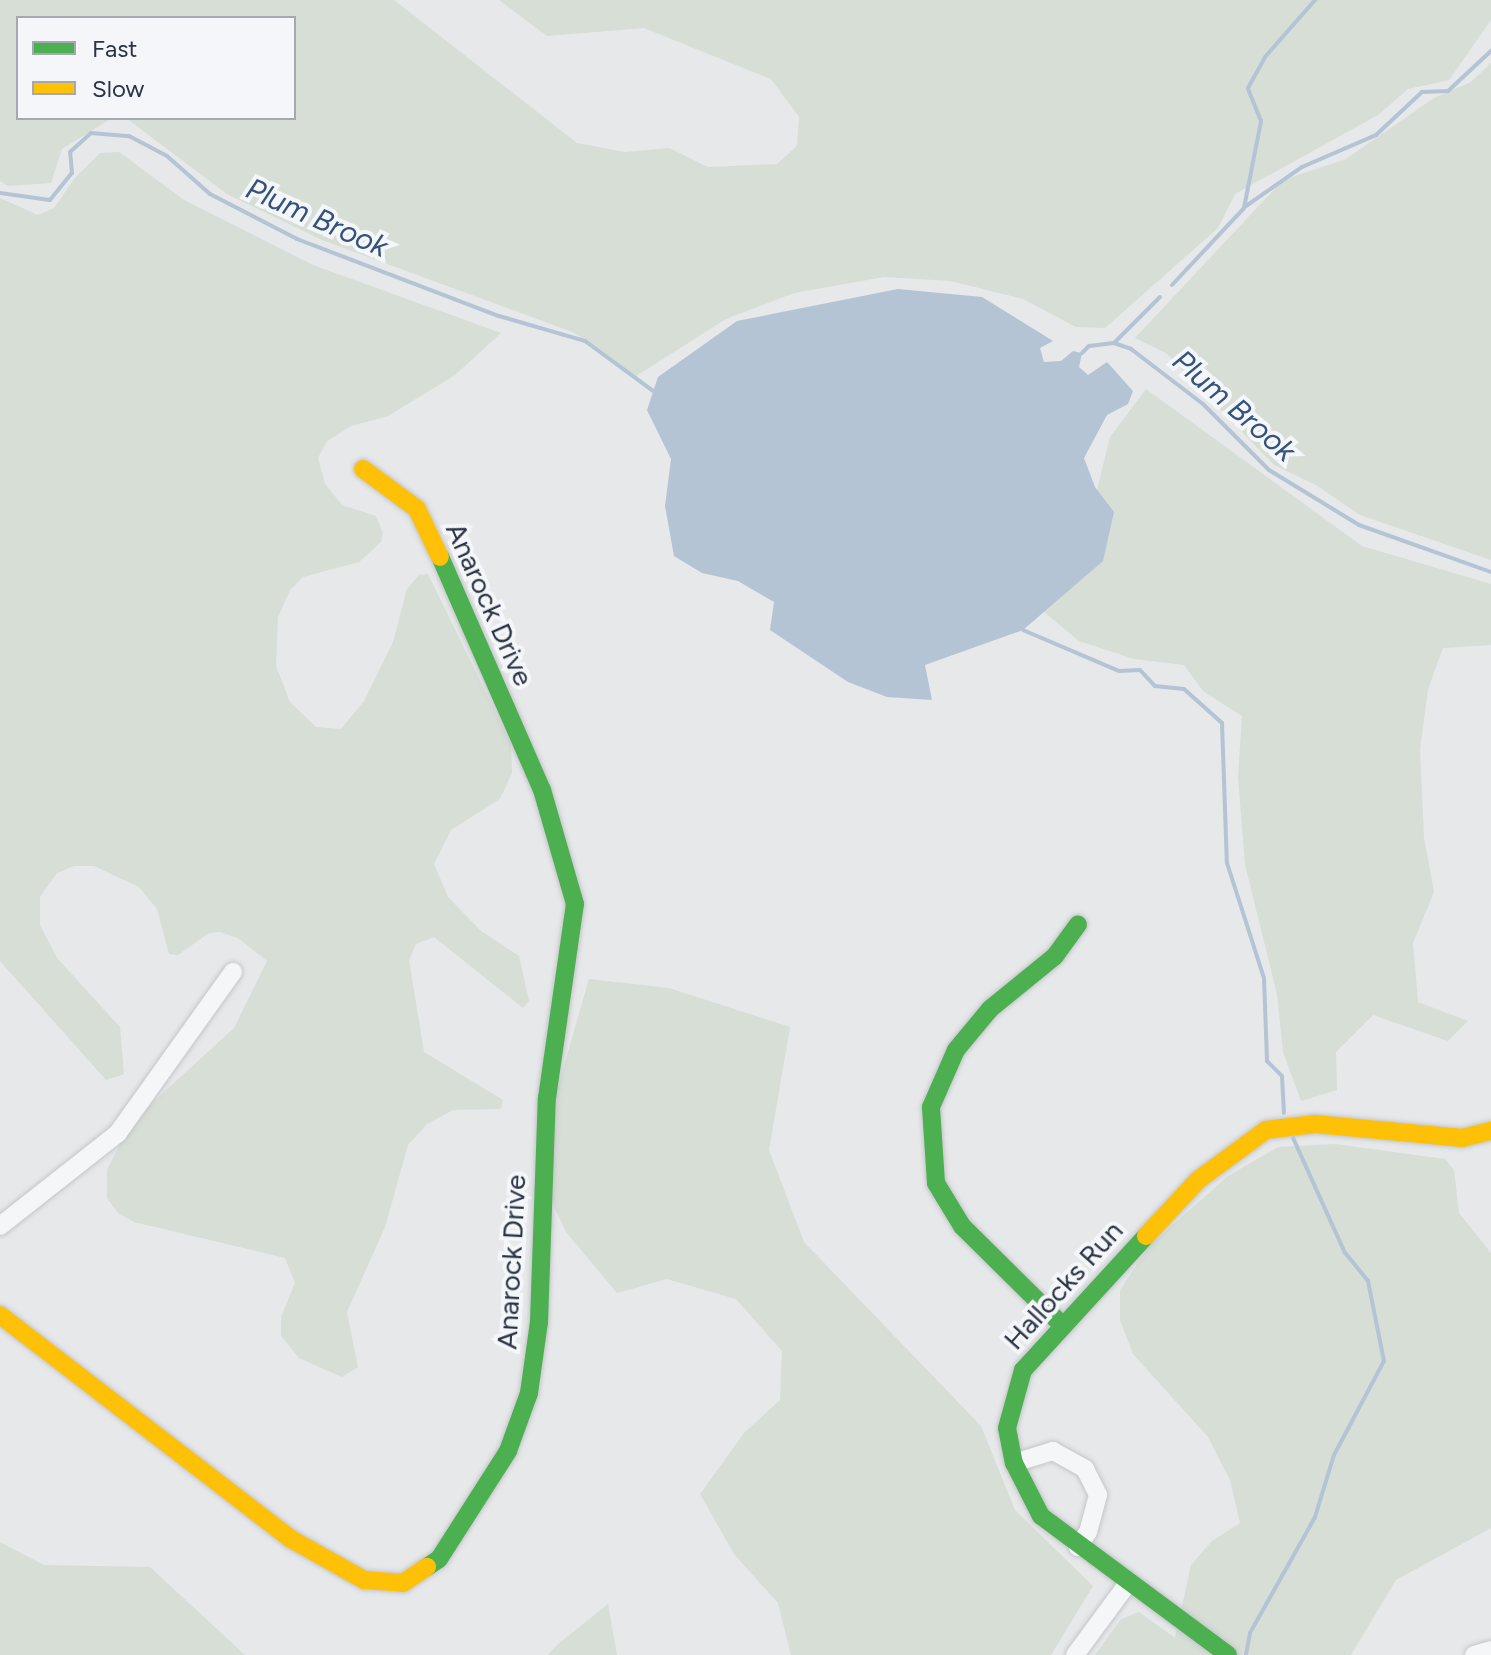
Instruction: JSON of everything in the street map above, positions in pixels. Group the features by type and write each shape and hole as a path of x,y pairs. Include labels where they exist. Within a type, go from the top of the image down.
{"street":[{"name":"Anarock Drive","path":"0,1315 291,1539 364,1580 403,1583 439,1559 508,1451 529,1393 539,1322 547,1098 571,957 575,904 542,790 431,537 417,509 363,469"},
{"path":"1061,1324 962,1226 936,1183 930,1134 931,1107 956,1050 990,1009 1055,956 1078,924"},
{"path":"0,1226 118,1133 233,972"},
{"name":"Hallocks Run","path":"1228,1655 1078,1547 1041,1516 1014,1463 1007,1428 1012,1393 1023,1370 1061,1324 1198,1180 1266,1130 1315,1124 1462,1138 1491,1131"},
{"path":"1014,1463 1053,1451 1085,1469 1098,1495 1088,1532 1078,1547"},
{"path":"1075,1655 1128,1583"},
{"path":"1474,1655 1491,1650"}],"shaded area":[{"path":"0,0 394,0 577,143 625,152 669,148 708,167 777,164 797,146 799,117 771,79 644,28 547,36 499,0 1491,0 1491,20 1449,80 1408,89 1378,115 1235,194 1218,228 1105,328 1076,327 1023,299 951,281 884,277 794,293 726,319 636,376 575,333 322,240 227,194 129,120 296,120 296,16 16,16 16,120 109,120 62,149 51,183 8,186 0,181"},
{"path":"1491,63 1491,560 1360,515 1316,485 1274,465 1166,353 1135,338 1283,180 1346,159 1434,98 1471,82"},
{"path":"119,152 184,200 313,265 501,333 455,375 388,416 351,426 327,441 318,458 325,484 342,505 376,516 383,533 381,542 359,562 303,577 290,590 278,617 276,666 290,702 316,727 341,729 364,701 393,642 407,589 419,575 428,574 511,744 512,773 500,799 451,830 434,864 448,897 481,931 519,956 529,1001 523,1008 434,937 416,944 409,960 424,1052 503,1100 501,1109 453,1110 427,1124 408,1145 385,1227 347,1312 358,1367 342,1377 299,1358 281,1336 281,1317 295,1283 285,1258 134,1222 118,1213 107,1198 107,1170 123,1138 139,1115 234,1028 267,961 238,938 220,932 209,933 178,955 169,954 157,909 139,887 94,866 74,866 57,873 40,897 40,925 57,958 120,1027 124,1074 106,1080 0,961 0,198 38,215 54,208 74,179 100,153"},
{"path":"1146,389 1362,546 1491,584 1491,645 1443,648 1428,689 1420,750 1424,838 1434,892 1413,943 1418,1002 1468,1021 1448,1041 1373,1015 1336,1052 1337,1090 1301,1101 1283,1052 1277,994 1245,865 1238,777 1242,716 1203,691 1184,665 1134,659 1079,641 1044,612 1095,498 1110,437"},
{"path":"589,979 669,988 790,1027 769,1150 804,1242 981,1426 1015,1510 1093,1586 1051,1655 791,1655 778,1603 734,1554 700,1494 744,1433 780,1400 782,1351 736,1299 667,1279 617,1293 566,1232 550,1198 557,1090"},
{"path":"1335,1144 1445,1159 1454,1170 1459,1213 1491,1253 1491,1528 1396,1580 1351,1655 1095,1655 1121,1619 1139,1612 1175,1638 1191,1565 1212,1541 1240,1523 1230,1480 1208,1437 1133,1354 1120,1320 1120,1290 1149,1246 1228,1176 1278,1147"},
{"path":"0,1542 44,1565 150,1567 245,1655 0,1655"},
{"path":"608,1604 617,1655 548,1655 558,1644"}],"water":[{"path":"898,289 982,297 1053,341 1040,348 1044,362 1061,361 1073,351 1082,353 1079,367 1088,375 1107,362 1133,391 1128,404 1107,415 1084,458 1095,487 1114,512 1103,561 1023,630 925,665 932,700 887,697 848,682 770,630 774,602 738,581 702,573 674,556 665,506 671,459 647,410 658,377 737,321"}],"waterway":[{"path":"1172,285 1244,208 1261,121 1248,88 1265,57 1315,0"},
{"path":"1246,206 1302,167 1376,135 1422,92 1448,91 1491,51"},
{"name":"Plum Brook","path":"0,193 50,200 72,173 70,152 91,133 129,136 167,156 210,194 297,239 499,316 585,341 653,391"},
{"path":"1114,343 1160,297"},
{"name":"Plum Brook","path":"1082,353 1089,346 1114,343 1131,349 1203,404 1269,470 1359,525 1491,572"},
{"path":"1023,630 1119,671 1140,670 1155,686 1184,689 1222,723 1227,863 1264,978 1267,1061 1282,1076 1284,1113"},
{"path":"1246,1654 1250,1633 1315,1517 1334,1455 1384,1361 1368,1281 1345,1253 1293,1138"}],"traffic: fast":[{"path":"427,1567 439,1559 508,1451 529,1393 539,1322 547,1098 575,904 542,790 440,557"},
{"path":"1061,1324 962,1226 936,1183 931,1107 956,1050 990,1009 1055,956 1078,924"},
{"path":"1146,1236 1023,1370 1007,1428 1014,1463 1041,1516 1228,1655"}],"traffic: slow":[{"path":"363,469 417,509 440,557"},
{"path":"1146,1236 1198,1180 1266,1130 1315,1124 1462,1138 1491,1131"},
{"path":"0,1315 291,1539 364,1580 403,1583 427,1567"}]}
